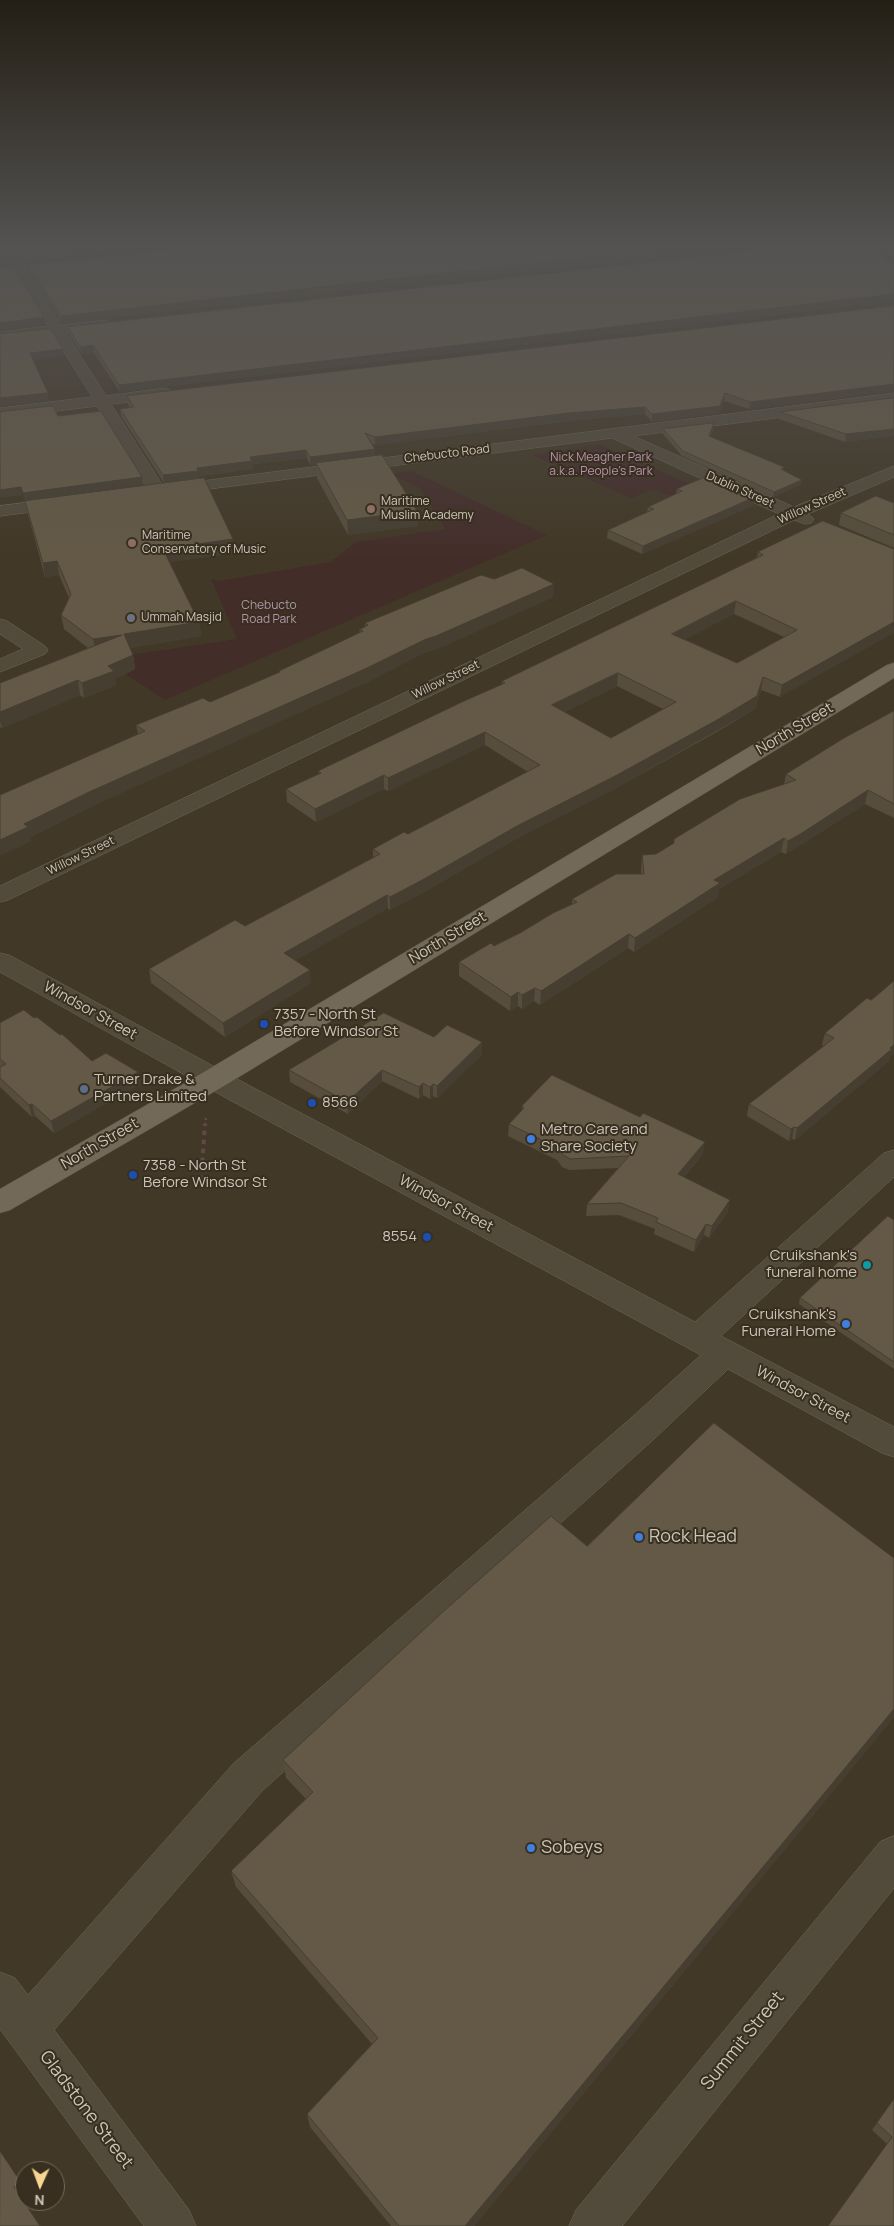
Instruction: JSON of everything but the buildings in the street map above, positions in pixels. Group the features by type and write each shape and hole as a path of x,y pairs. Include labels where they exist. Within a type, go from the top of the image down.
{"main road":[{"name":"North Street","path":"0,1202 214,1079 894,670"}],"street":[{"path":"71,353 157,490"},
{"path":"0,413 180,391"},
{"name":"Chebucto Road","path":"116,496 894,398"},
{"name":"Dublin Street","path":"614,433 821,525"},
{"name":"Willow Street","path":"0,895 793,514 894,471"},
{"path":"256,478 264,496"},
{"path":"0,512 77,501"},
{"path":"0,626 38,650 0,666"},
{"name":"Windsor Street","path":"0,961 214,1079 894,1443"},
{"path":"26,2029 248,1777 635,1436 710,1346 894,1160"},
{"name":"Summit Street","path":"592,2226 894,1856"},
{"name":"Gladstone Street","path":"0,1993 173,2226"}],"path":[{"path":"201,1180 207,1112"}],"green space":[{"name":"Nick Meagher Park a.k.a. People's Park","path":"600,445 694,486 670,496 653,489 631,498 532,455"},
{"name":"Chebucto Road Park","path":"411,471 547,535 165,700 103,659 237,639 211,579 218,581 331,562 355,542 446,529 420,488 390,474"}],"place":[{"name":"Maritime Muslim Academy","path":"371,509"},
{"name":"Maritime Conservatory of Music","path":"132,543"},
{"name":"Ummah Masjid","path":"131,618"},
{"name":"7357 - North St Before Windsor St","path":"264,1024"},
{"name":"Turner Drake & Partners Limited","path":"84,1089"},
{"name":"8566","path":"312,1103"},
{"name":"Metro Care and Share Society","path":"531,1139"},
{"name":"7358 - North St Before Windsor St","path":"133,1175"},
{"name":"8554","path":"427,1237"},
{"name":"Cruikshank's funeral home","path":"867,1265"},
{"name":"Cruikshank's Funeral Home","path":"846,1324"},
{"name":"Rock Head","path":"639,1537"},
{"name":"Sobeys","path":"531,1848"}]}
